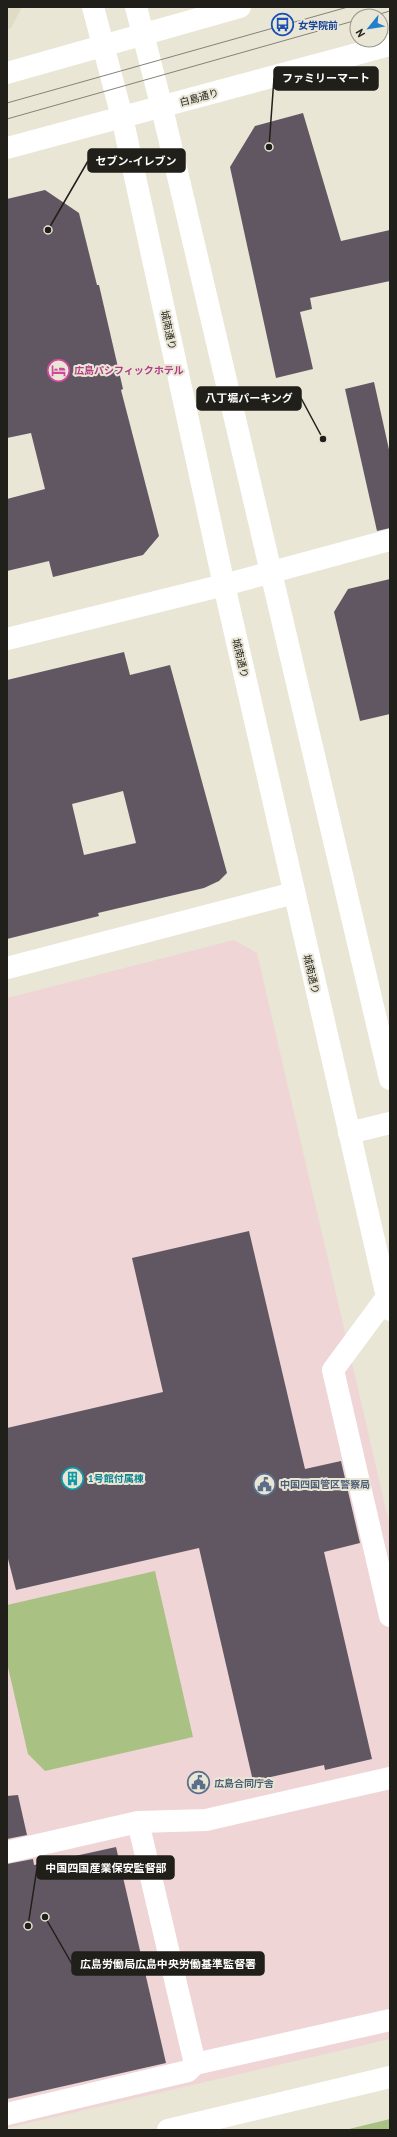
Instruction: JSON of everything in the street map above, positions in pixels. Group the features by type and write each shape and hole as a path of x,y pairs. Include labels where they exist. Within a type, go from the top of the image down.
{"street":[{"name":"城南通り","path":"93,7 102,46 122,117 224,585 389,1303"},
{"path":"136,7 162,108 390,1079"},
{"path":"7,73 240,7"},
{"name":"白島通り","path":"7,148 122,117 162,108 390,45"},
{"path":"7,639 224,585 390,540"},
{"path":"7,968 294,894"},
{"path":"349,1133 390,1123"},
{"path":"389,1303 333,1370 390,1616"},
{"path":"7,1852 138,1822 206,1820 390,1778"},
{"path":"138,1822 195,2064"},
{"path":"7,2114 188,2071 195,2064 390,2020"},
{"path":"168,2130 390,2077"}],"shaded area":[{"path":"7,7 22,7 11,28 7,29"},
{"name":"広島合同庁舎","path":"234,940 257,953 390,1527 390,2039 7,2128 7,998"}],"green space":[{"path":"155,1571 193,1737 45,1771 28,1754 7,1663 7,1605"},
{"path":"390,2119 390,2130 345,2130"}],"building":[{"path":"303,113 341,241 390,230 390,281 310,298 312,309 300,312 313,369 276,378 230,167 255,126"},
{"path":"45,190 79,213 97,285 99,285 123,389 121,390 159,536 143,555 53,577 49,561 7,571 7,499 45,489 31,433 7,438 7,199"},
{"path":"374,382 390,454 390,528 377,531 345,389"},
{"path":"390,579 390,714 360,721 334,612 348,589"},
{"path":"124,652 130,675 170,665 227,873 219,881 204,888 98,913 99,916 7,939 7,680","holes":["123,791 136,843 84,855 72,804"]},
{"path":"249,1231 305,1469 341,1461 360,1543 324,1552 372,1759 325,1770 324,1765 253,1781 199,1548 16,1590 7,1555 7,1428 163,1392 132,1258"},
{"path":"18,1795 27,1835 7,1839 7,1796"},
{"path":"116,1847 166,2063 7,2099 7,1864 33,1859 34,1865"}],"tram line":[{"path":"7,103 348,7"},
{"path":"7,119 349,22"}],"place":[{"name":"女学院前","path":"283,25"},
{"name":"ファミリーマート","path":"269,147"},
{"name":"セブン-イレブン","path":"48,230"},
{"name":"広島パシフィックホテル","path":"58,370"},
{"name":"八丁堀パーキング","path":"323,439"},
{"name":"1号館付属棟","path":"73,1478"},
{"name":"中国四国管区警察局","path":"265,1484"},
{"name":"広島合同庁舎","path":"198,1783"},
{"name":"広島労働局広島中央労働基準監督署","path":"45,1917"},
{"name":"中国四国産業保安監督部","path":"28,1926"}]}
